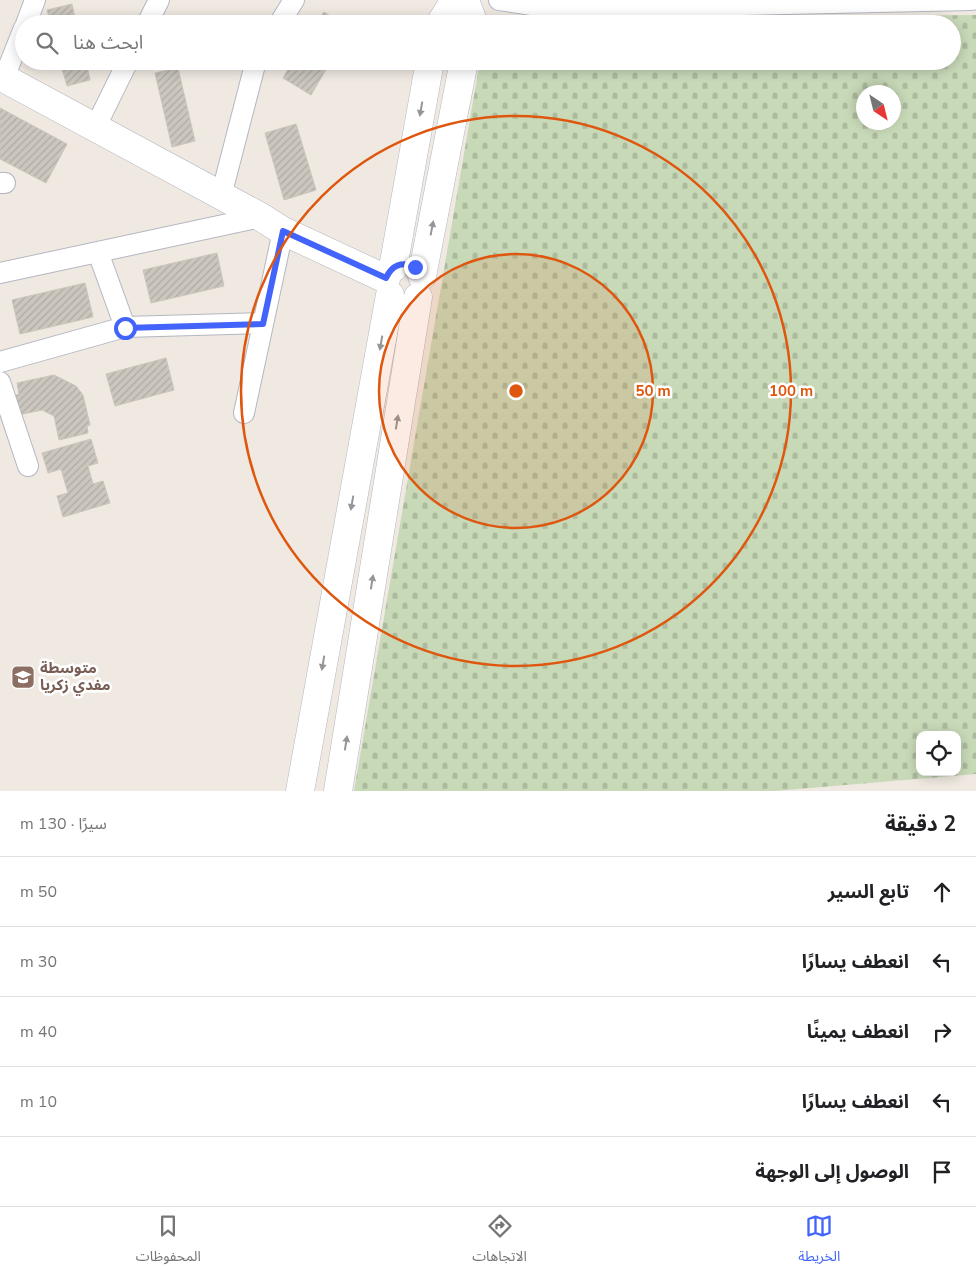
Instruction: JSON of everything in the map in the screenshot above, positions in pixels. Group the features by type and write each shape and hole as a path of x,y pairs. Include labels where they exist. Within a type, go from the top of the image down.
{"street":[{"path":"29,15 35,0"},
{"path":"152,15 159,0"},
{"path":"285,15 294,0"},
{"path":"446,15 455,0"},
{"path":"464,0 470,15"},
{"path":"499,0 557,8 972,0"},
{"path":"15,48 2,77 272,224 389,280 400,302 412,300 420,286"},
{"path":"94,128 123,70"},
{"path":"221,196 254,70"},
{"path":"300,791 389,280 428,70"},
{"path":"338,791 420,286 462,70"},
{"path":"0,273 98,252 272,224"},
{"path":"244,413 263,324 272,224"},
{"path":"98,252 125,328"},
{"path":"0,362 125,328 263,324"},
{"path":"0,382 28,466"}],"green space":[{"path":"961,15 976,15 976,774 961,775 961,731 916,731 916,776 952,776 774,791 354,791 478,70 961,70"}],"building":[{"path":"72,4 74,15 48,15 47,10"},
{"path":"63,70 88,70 90,80 67,86"},
{"path":"178,70 195,141 172,147 155,73"},
{"path":"288,70 326,70 311,95 283,78"},
{"path":"0,108 67,144 46,183 0,159"},
{"path":"296,124 316,190 284,200 265,133"},
{"path":"217,253 224,286 151,303 143,270"},
{"path":"85,283 93,317 20,334 12,300"},
{"path":"166,358 174,390 115,406 106,374"},
{"path":"54,375 76,386 83,395 90,425 87,426 88,433 59,440 54,416 42,410 18,415 14,396 19,394 17,383"},
{"path":"91,439 98,463 88,466 93,484 103,481 110,503 63,517 57,496 68,493 61,469 48,473 42,453"}],"place":[{"name":"متوسطة مفدي زكريا","path":"23,677"}],"route":[{"path":"125,328 263,324 283,231 386,278 388,273 398,265 410,264 415,267"}]}
